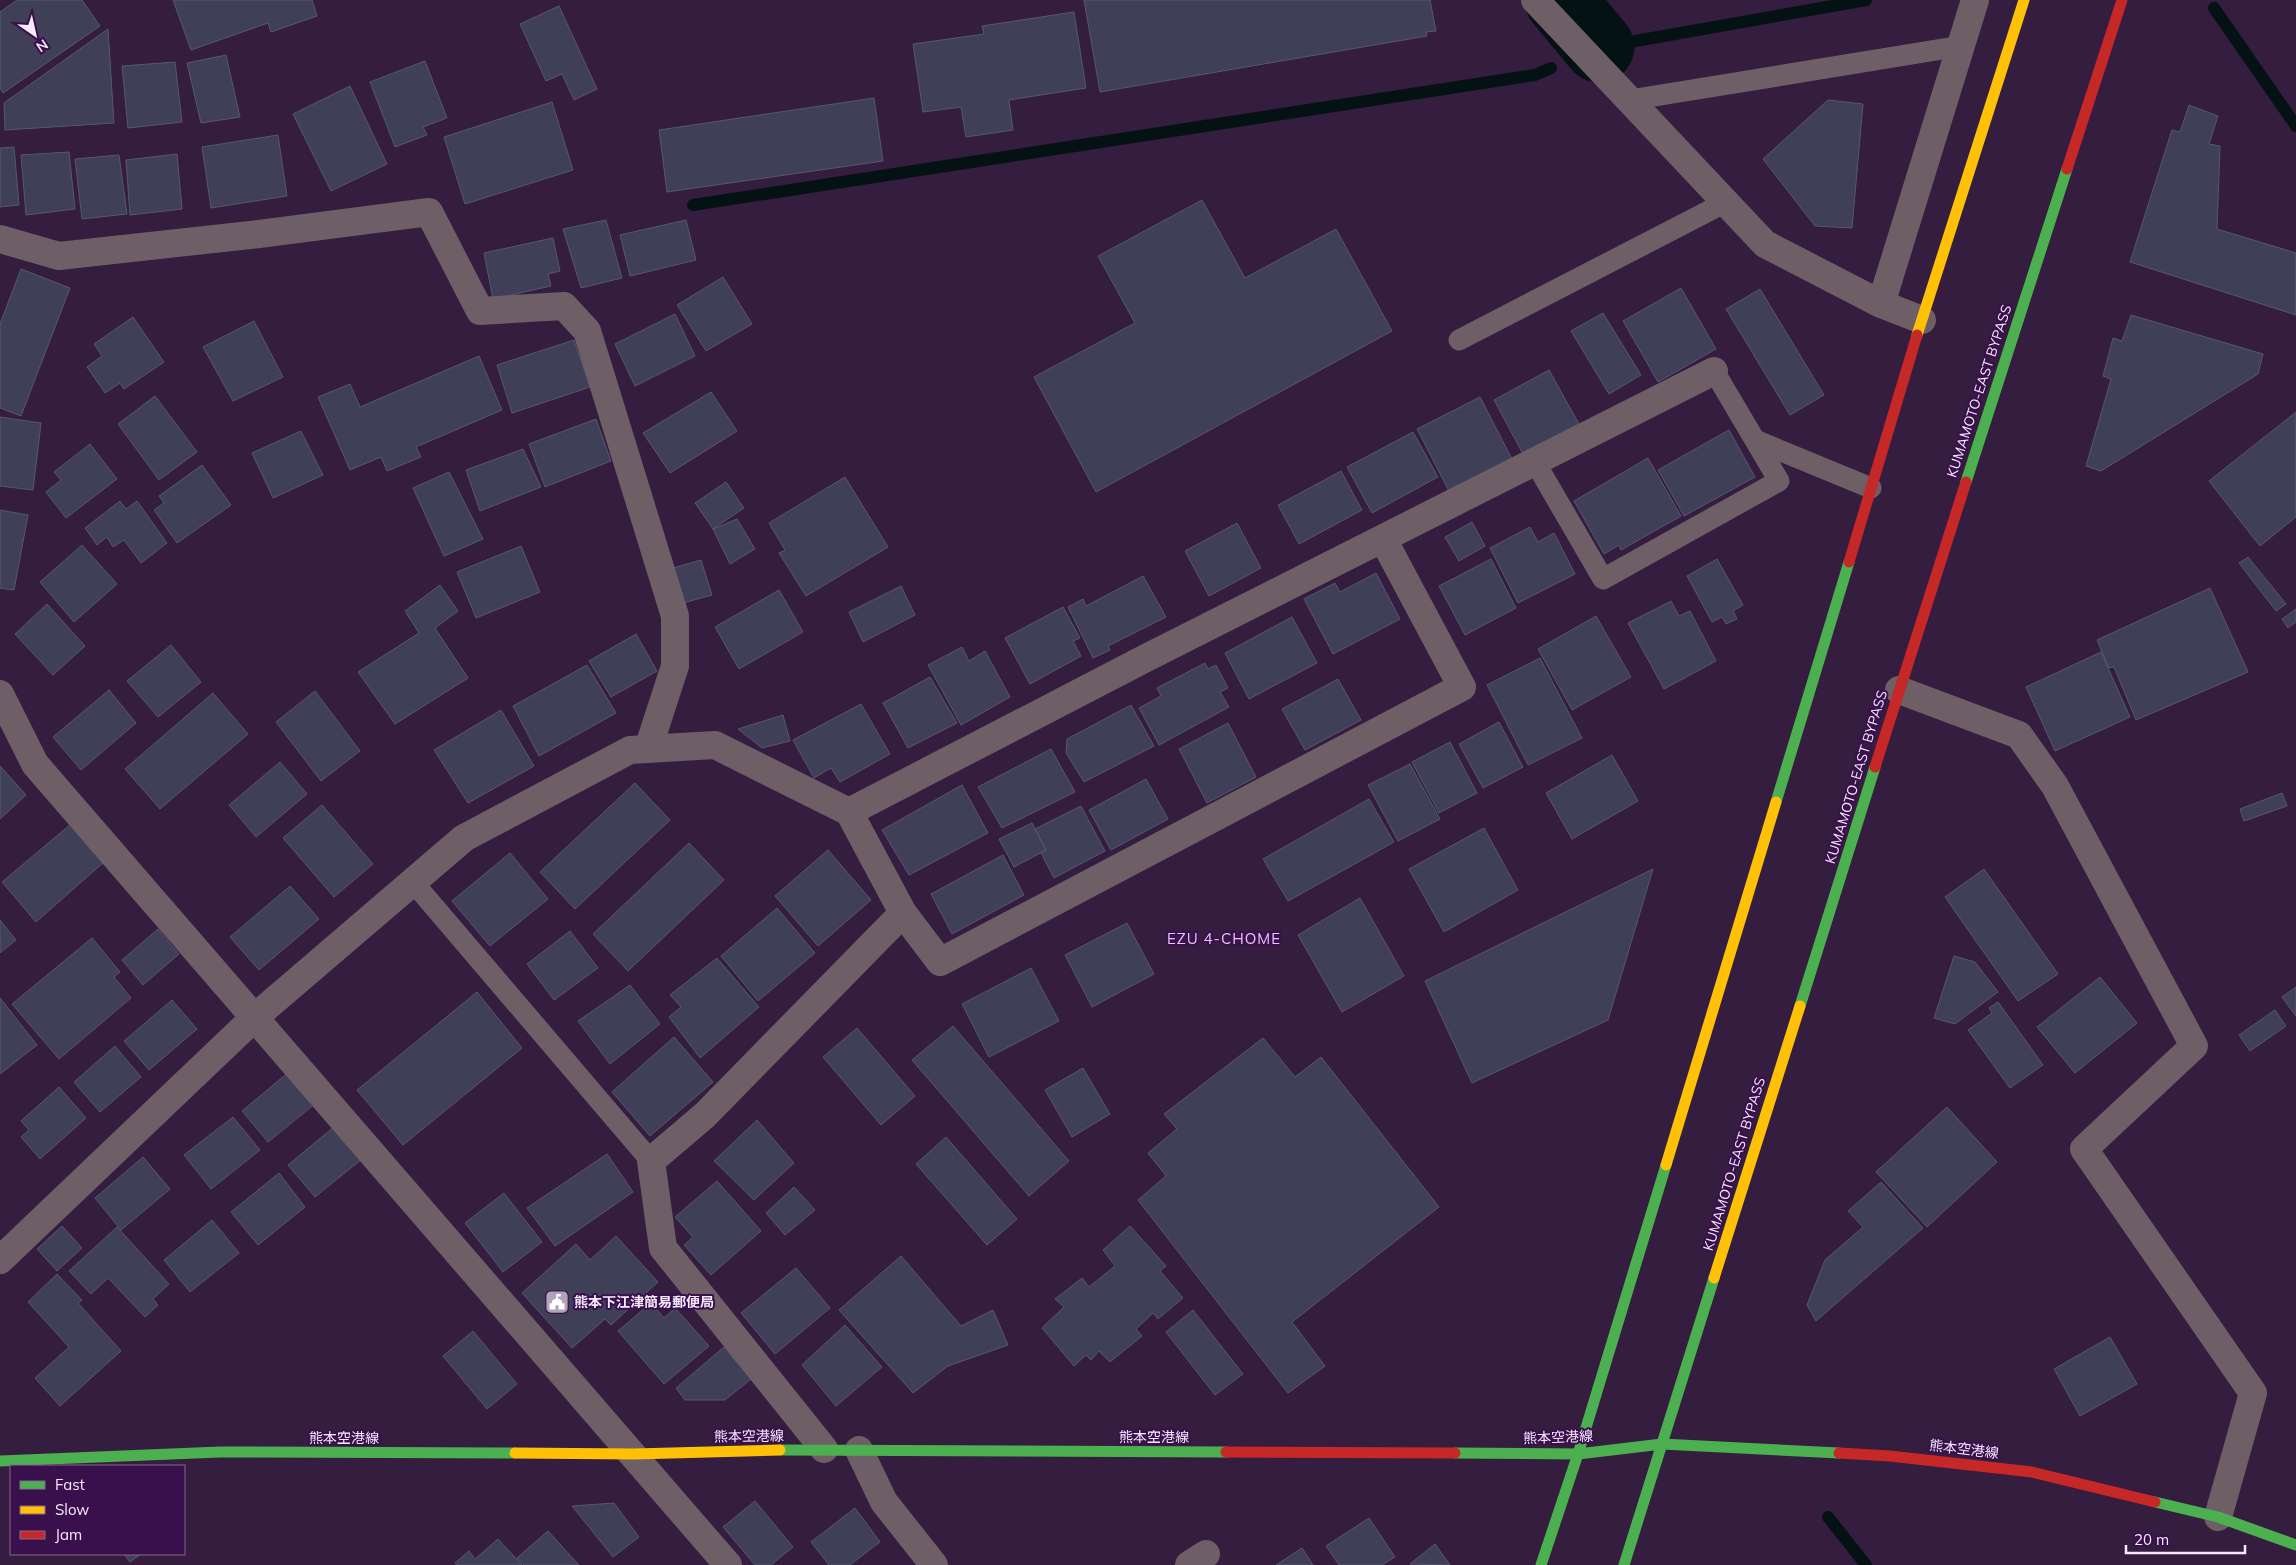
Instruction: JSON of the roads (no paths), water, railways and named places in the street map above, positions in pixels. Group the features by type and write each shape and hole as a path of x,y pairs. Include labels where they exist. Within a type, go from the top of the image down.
{"main road":[{"path":"1541,1565 1578,1454 1922,320 2024,0"},
{"name":"KUMAMOTO-EAST BYPASS","path":"1624,1565 1899,690 2122,0"},
{"name":"熊本空港線","path":"0,1461 220,1452 634,1454 859,1450 1578,1454 1662,1444 1890,1456 2032,1472 2218,1517 2296,1545"}],"street":[{"path":"1535,0 1765,244 1882,304 1922,320"},
{"path":"1882,304 1975,0"},
{"path":"0,239 59,256 259,234 429,212 480,311 564,306 587,331 675,616 675,666 648,749"},
{"path":"849,812 1714,371"},
{"path":"0,1260 254,1017 464,838 630,750 715,745 849,812 903,913 940,962 1462,687 1383,539"},
{"path":"1899,690 2018,735 2055,786 2194,1046 2084,1149 2253,1393 2218,1517"},
{"path":"0,694 35,764 634,1454 728,1565"},
{"path":"824,1450 663,1248 651,1161 705,1115 903,913"},
{"path":"859,1450 884,1502 934,1565"}],"lane":[{"path":"1630,100 1961,46"},
{"path":"1459,340 1726,202"},
{"path":"1535,462 1603,579 1779,481 1714,371"},
{"path":"1755,440 1871,488"},
{"path":"413,882 651,1161"}],"waterway":[{"path":"1560,0 1599,47"},
{"path":"1596,48 1866,0"},
{"path":"2214,8 2296,126"},
{"path":"693,205 1535,75 1551,68"},
{"path":"1828,1517 1866,1565"}],"place":[{"name":"熊本下江津簡易郵便局","path":"557,1302"}],"district":[{"name":"EZU 4-CHOME","path":"1224,938"}]}
